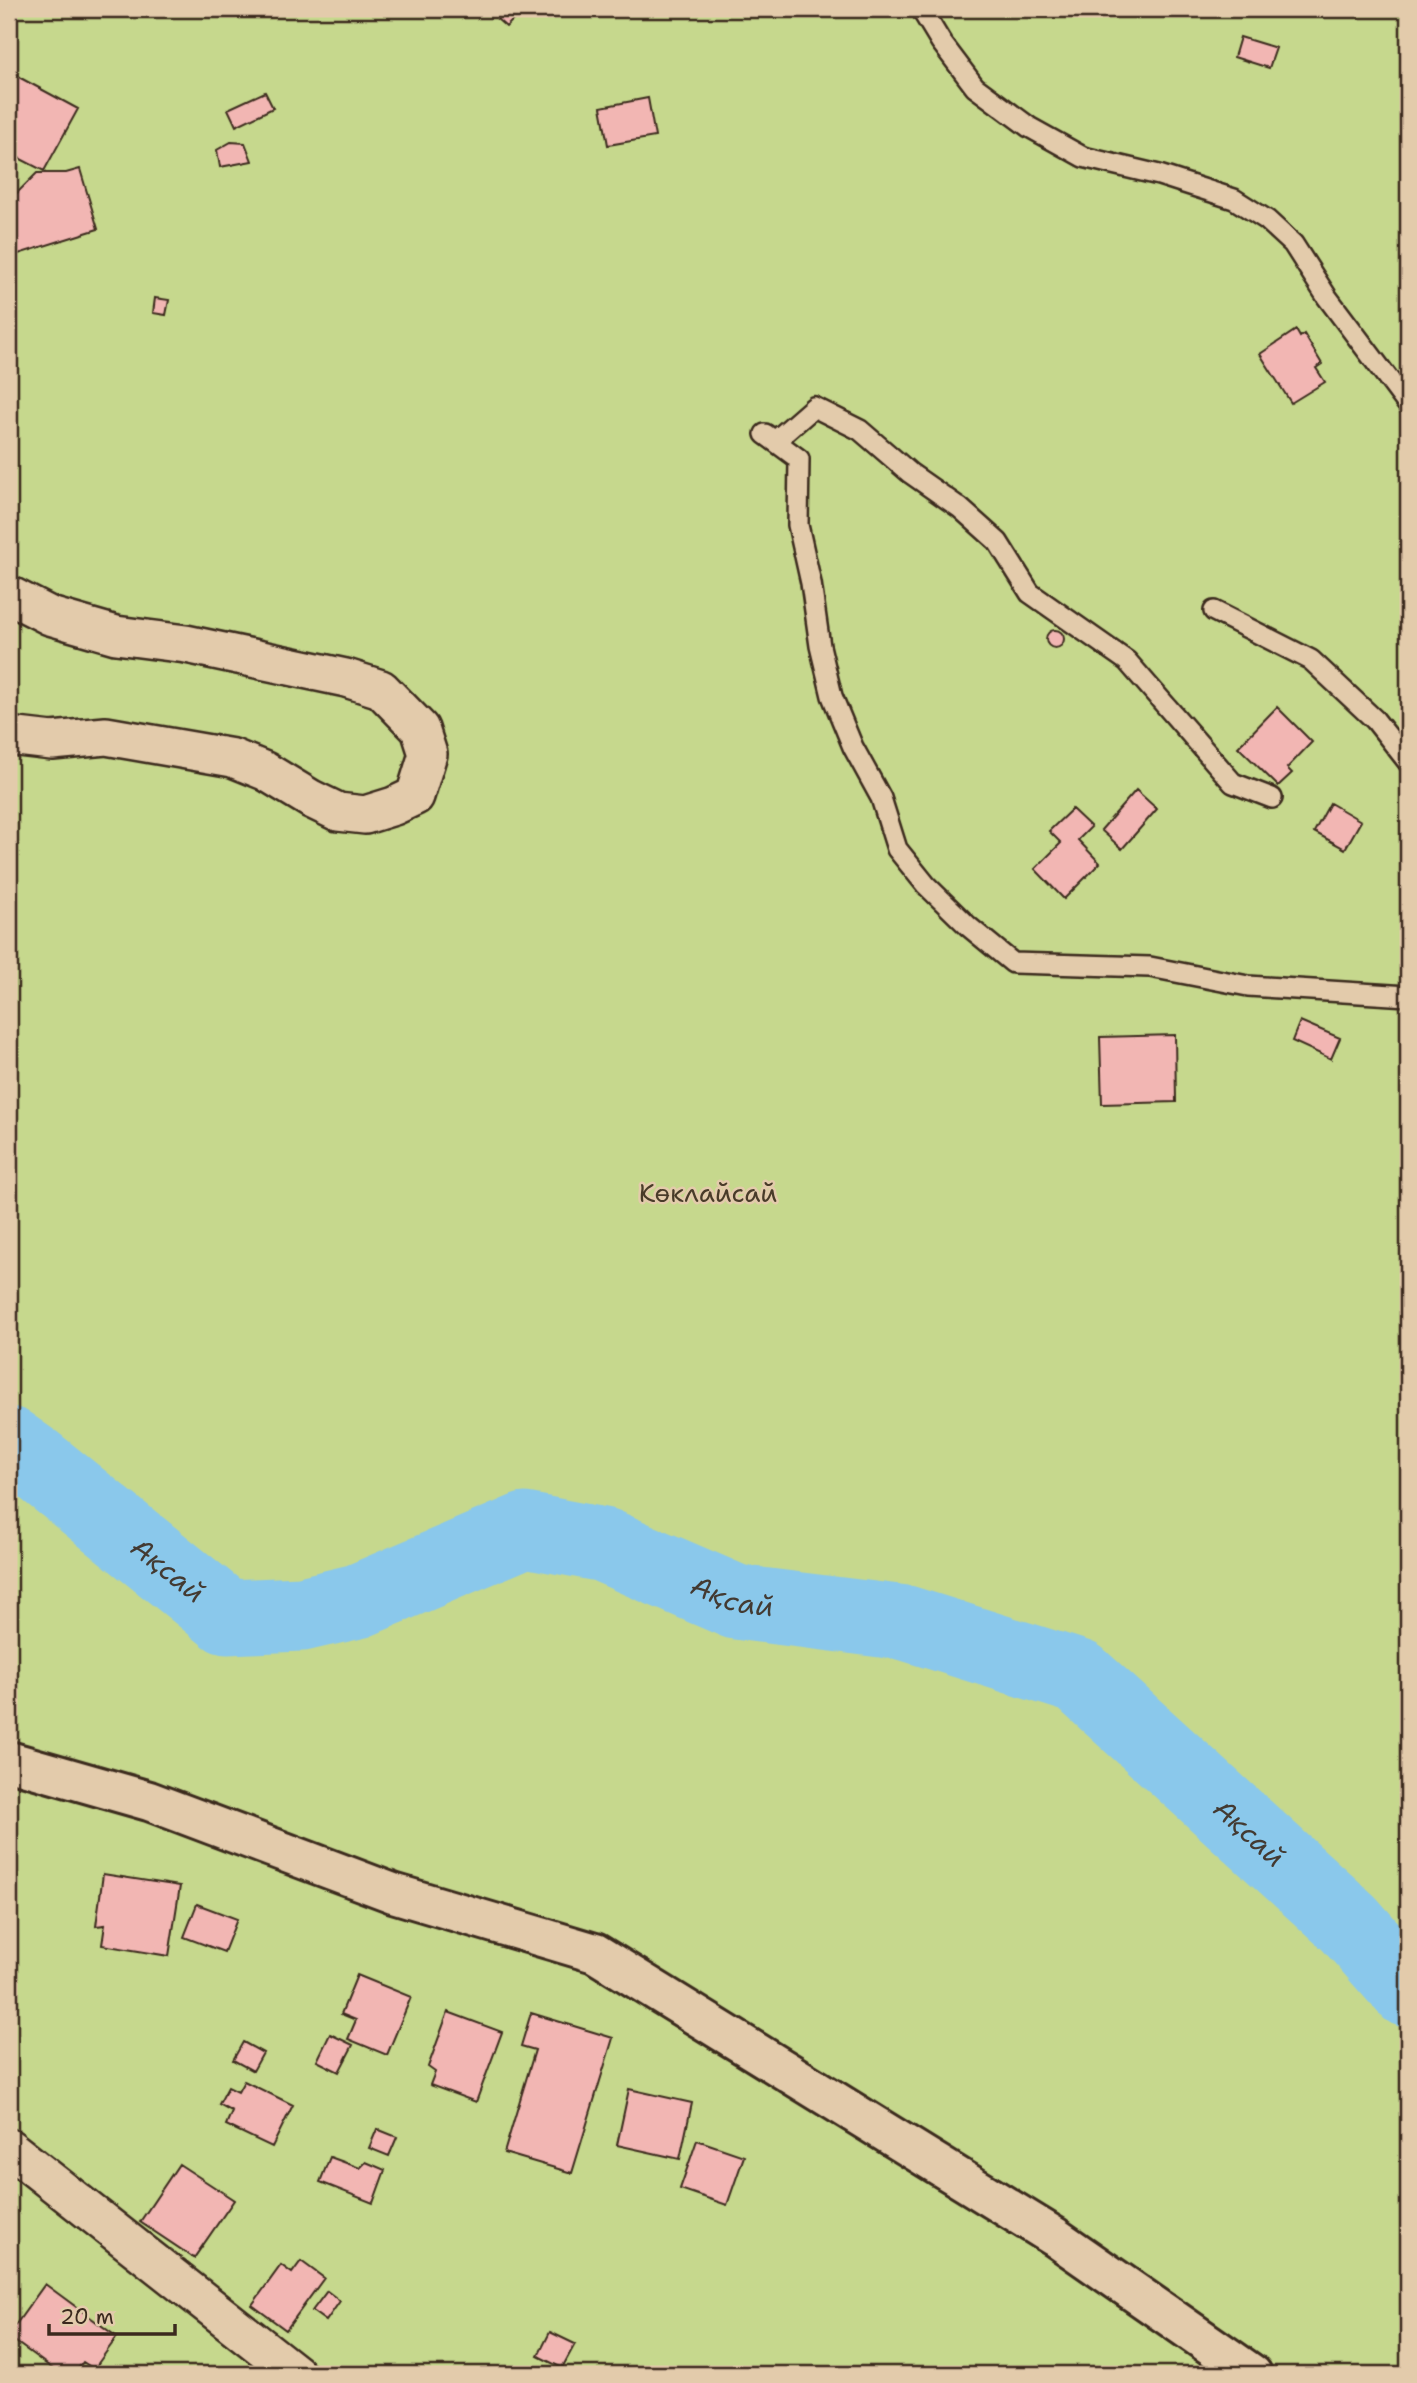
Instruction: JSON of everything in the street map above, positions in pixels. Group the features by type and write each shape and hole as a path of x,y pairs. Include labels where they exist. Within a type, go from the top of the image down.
{"street":[{"path":"9,595 50,616 116,635 198,647 346,678 381,689 420,729 428,754 415,796 365,816 338,812 265,771 233,758 106,736 52,741 9,736"},
{"path":"9,1761 149,1801 393,1893 595,1952 1055,2237 1252,2374"},
{"path":"9,2148 296,2374"}],"lane":[{"path":"921,9 941,42 975,87 1029,127 1083,158 1159,175 1221,195 1267,220 1293,244 1326,297 1408,405"},
{"path":"1272,798 1233,783 1127,661 1030,593 998,542 960,508 910,473 860,430 814,407 770,438 799,459 798,525 832,696 853,747 881,798 897,849 926,885 968,926 1013,963 1150,967 1248,986 1408,996"},
{"path":"1214,611 1311,660 1375,720 1408,762"}],"green space":[{"name":"Көклайсай","path":"9,9 1408,9 1408,2374 9,2374"}],"building":[{"path":"508,9 524,9 506,27 497,19"},
{"path":"798,9 837,9 837,15 798,16"},
{"path":"1240,37 1276,48 1269,68 1234,57"},
{"path":"15,75 78,109 44,171 11,154 17,143 9,139 9,86"},
{"path":"265,92 273,108 236,126 228,109"},
{"path":"648,98 655,137 608,145 601,107"},
{"path":"231,142 245,143 252,161 220,167 217,150"},
{"path":"80,169 98,229 9,257 9,197 16,194 37,173 66,173"},
{"path":"155,298 169,300 166,315 153,313"},
{"path":"1296,330 1300,337 1304,334 1322,364 1316,368 1325,382 1291,403 1260,354"},
{"path":"1055,630 1061,633 1064,639 1061,645 1055,648 1049,645 1046,639 1049,633"},
{"path":"1277,707 1312,742 1287,768 1292,773 1278,786 1238,747"},
{"path":"1136,790 1157,809 1122,849 1101,830"},
{"path":"1330,803 1361,821 1345,849 1314,832"},
{"path":"1072,809 1091,827 1078,840 1100,863 1064,899 1035,869 1061,843 1049,831"},
{"path":"1300,1021 1340,1038 1331,1059 1292,1041"},
{"path":"1175,1035 1176,1102 1102,1104 1100,1037"},
{"path":"103,1874 180,1886 169,1956 102,1945 105,1925 96,1926"},
{"path":"197,1904 237,1919 224,1952 184,1937"},
{"path":"357,1975 411,1997 387,2055 348,2039 356,2020 341,2014"},
{"path":"448,2012 502,2032 476,2102 430,2085 435,2072 428,2067"},
{"path":"531,2013 613,2038 572,2173 504,2153 535,2050 521,2046"},
{"path":"330,2034 353,2045 339,2072 317,2061"},
{"path":"243,2042 263,2053 253,2071 233,2060"},
{"path":"244,2081 293,2105 272,2147 226,2125 232,2111 219,2104 228,2087 238,2092"},
{"path":"629,2089 692,2103 680,2159 617,2145"},
{"path":"377,2129 397,2137 389,2156 369,2148"},
{"path":"697,2140 744,2156 727,2205 680,2189"},
{"path":"330,2157 360,2168 366,2162 385,2170 373,2203 320,2182"},
{"path":"179,2164 234,2200 194,2258 140,2222"},
{"path":"301,2261 324,2278 286,2330 252,2305 281,2265 292,2273"},
{"path":"45,2284 117,2337 94,2369 83,2362 74,2374 60,2374 9,2337"},
{"path":"327,2291 340,2301 326,2321 312,2311"},
{"path":"550,2332 575,2344 562,2368 538,2356"}],"waterway":[{"name":"Ақсай","path":"9,1444 227,1617 302,1614 358,1601 525,1530 604,1545 736,1602 906,1623 1079,1677 1349,1923 1408,1990"}]}
